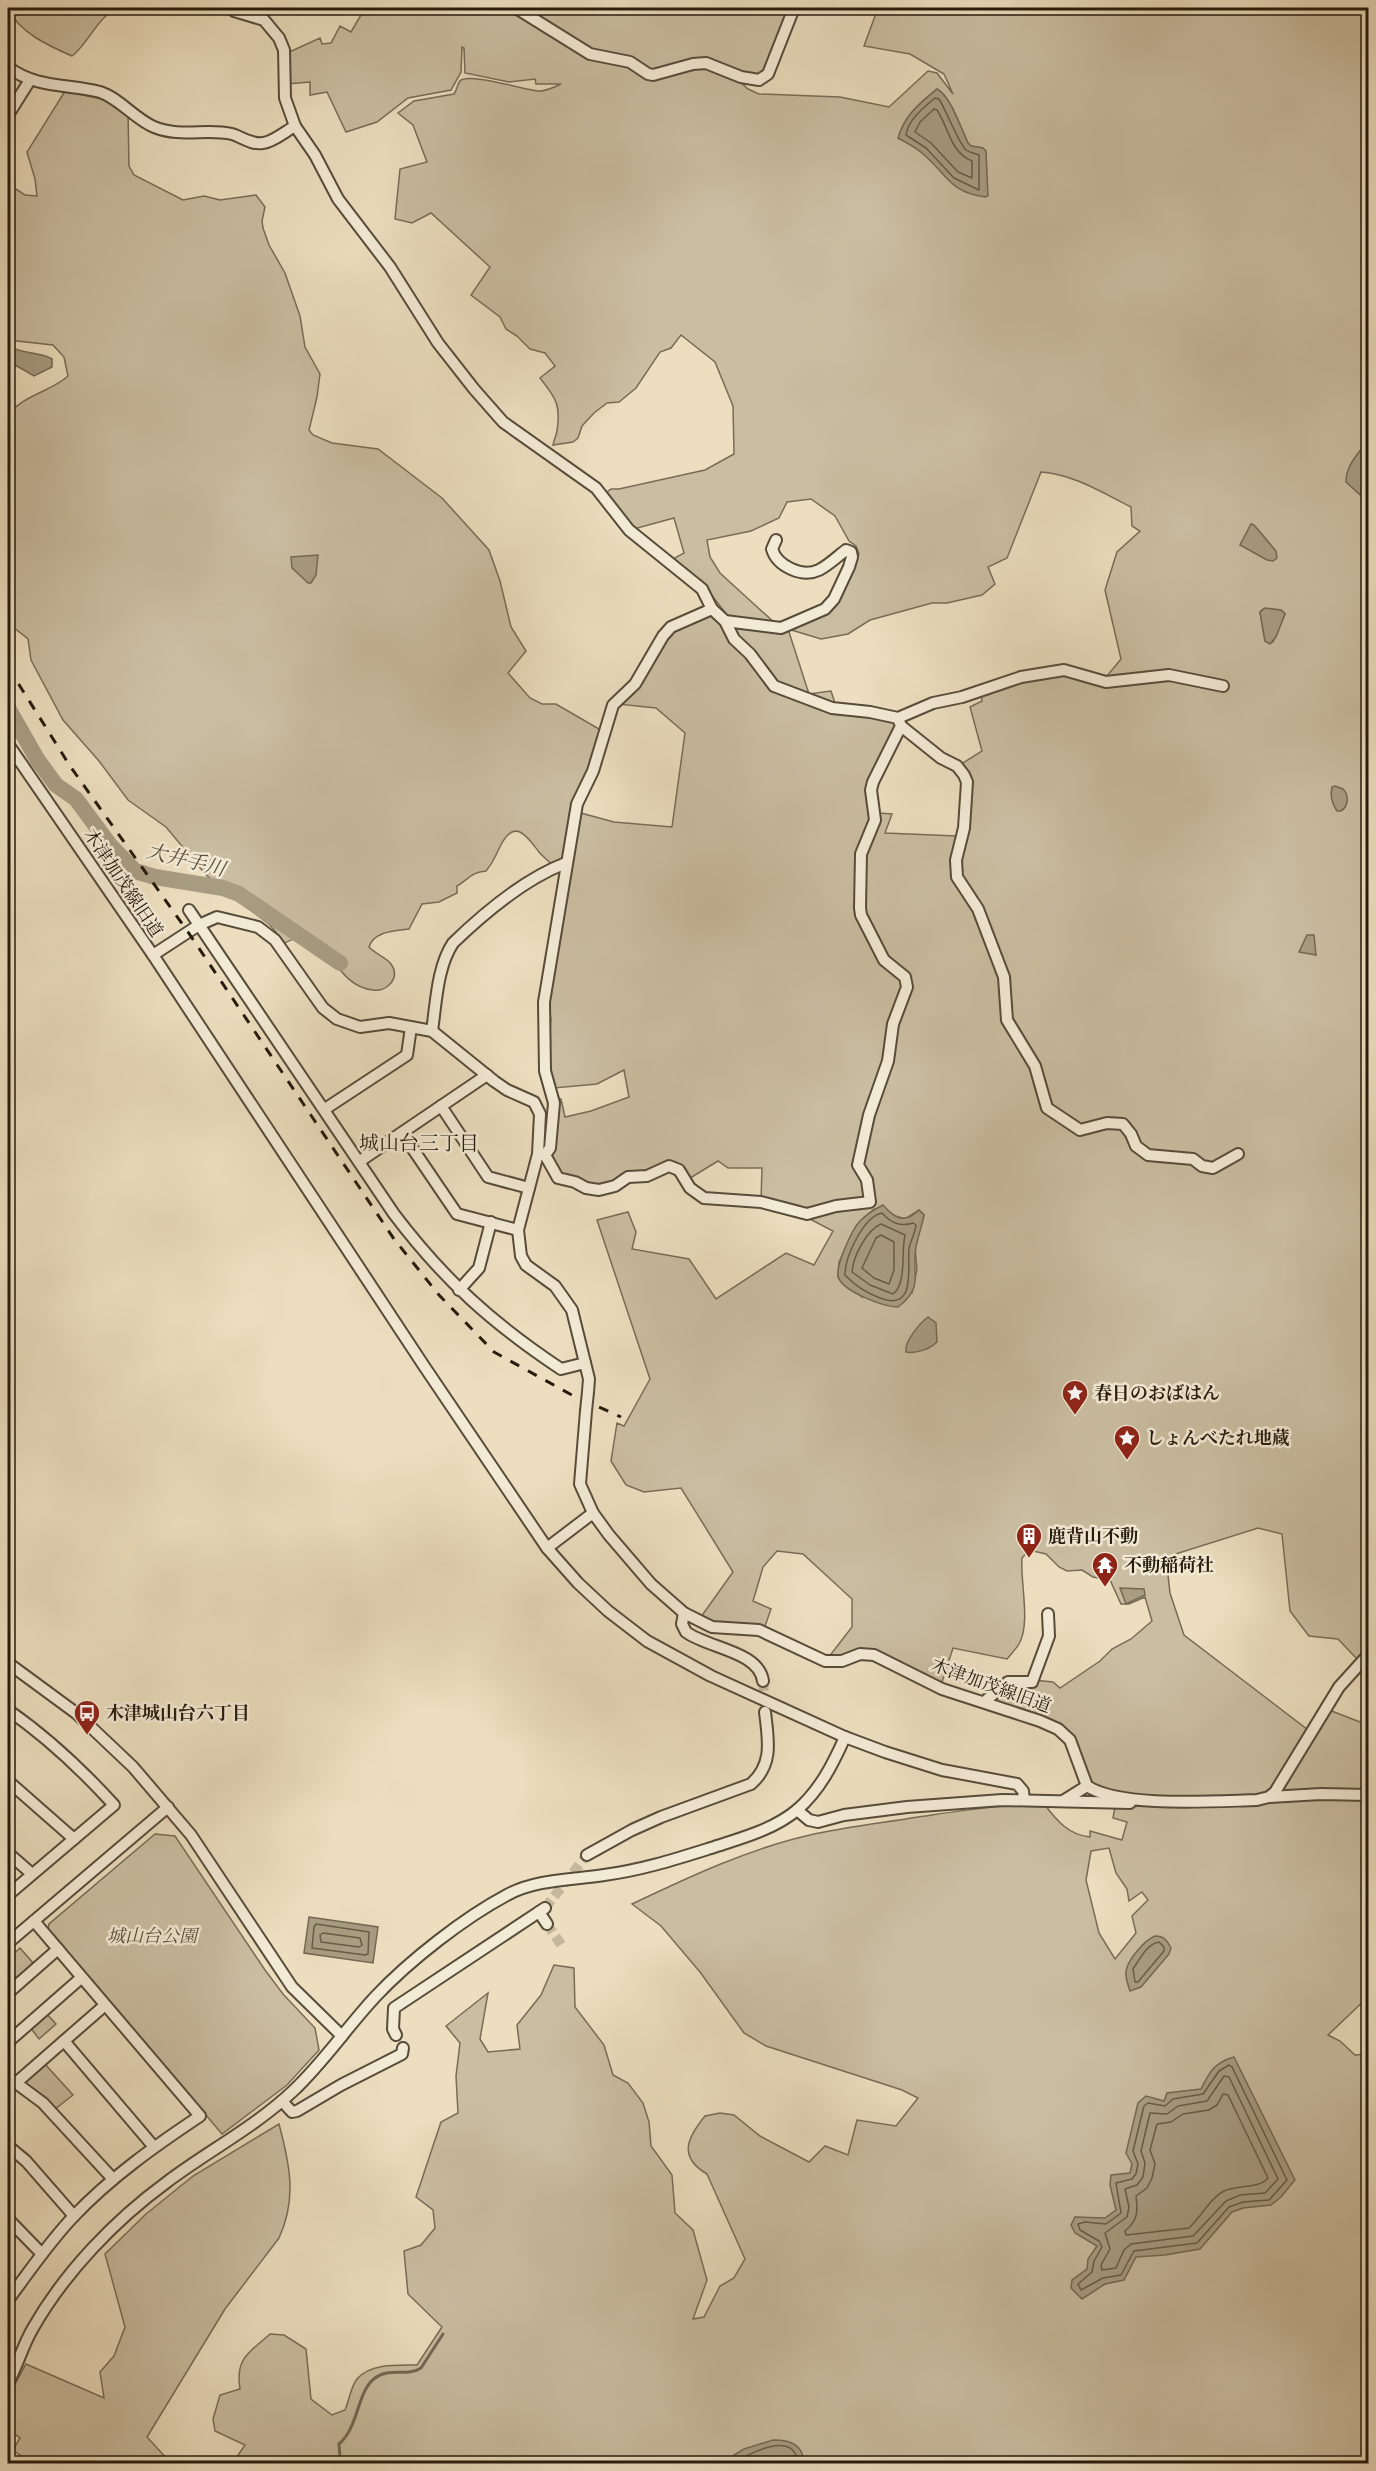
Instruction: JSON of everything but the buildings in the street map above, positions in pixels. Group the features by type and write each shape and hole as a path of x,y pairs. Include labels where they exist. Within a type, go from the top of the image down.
{"street":[{"path":"230,8 264,20 272,28 284,50 285,98 295,126 315,155 338,198 390,267 438,343 495,414 524,438 596,488 629,530 702,589 712,609 725,621 734,639 750,654 777,688 832,708 870,712 900,722 941,758 957,766 967,782 964,828 956,860 956,873 978,909 1004,977 1007,1020 1035,1066 1043,1098 1050,1112 1080,1130 1107,1123 1123,1125 1131,1134 1136,1146 1148,1155 1193,1159 1202,1166 1213,1168 1238,1154"},
{"path":"255,16 265,8"},
{"path":"516,8 590,54 630,62 648,74 653,75 693,64 706,63 741,77 759,80 764,79 768,74 794,8"},
{"path":"8,67 30,80 102,93 155,127 185,134 223,133 263,143 295,126"},
{"path":"8,115 30,80"},
{"path":"725,621 781,628 825,609 834,599 849,567 851,552 846,550 818,570 807,572 782,565 775,558 772,549 776,540"},
{"path":"712,609 671,627 663,636 635,684 613,705 593,771 577,804 544,1002 545,1071 554,1103 550,1148 542,1155 558,1178 592,1190 606,1189 615,1186 628,1176 647,1176 669,1166 679,1170 690,1188 704,1198 761,1202 807,1214 836,1206 870,1202 867,1180 858,1165 869,1115 888,1061 893,1024 907,987 905,977 884,960 861,915 861,854 875,820 873,782 900,722 933,703 972,694 1021,677 1064,670 1106,682 1169,675 1223,686"},
{"name":"木津加茂線旧道","path":"8,744 153,955 199,925 217,917 258,927 275,940 323,1008 345,1023 360,1027 389,1023 432,1031 507,1090 529,1098 537,1106 542,1155 529,1188 518,1230 521,1256 526,1265 555,1286 572,1310 589,1379 580,1484 592,1513 651,1584 684,1614 712,1627 759,1630 825,1661 842,1661 860,1654 874,1655 942,1689 1040,1721 1064,1734 1074,1746 1088,1786"},
{"path":"432,1031 441,979 453,943 518,889 566,863"},
{"path":"189,910 394,1214 424,1254 459,1290 526,1345 561,1369 585,1363"},
{"path":"153,955 547,1548 593,1598 647,1641 711,1676 845,1737 921,1764 1017,1784 1023,1791 1024,1800"},
{"path":"325,1109 407,1055 411,1027"},
{"path":"360,1161 487,1075"},
{"path":"441,1106 488,1177 529,1188"},
{"path":"402,1133 457,1214 518,1230"},
{"path":"459,1290 479,1268 491,1222"},
{"path":"547,1548 592,1513"},
{"path":"684,1614 682,1624 686,1632 752,1661 760,1671 763,1681"},
{"path":"984,1701 998,1693 1008,1682 1032,1682 1049,1636 1048,1614"},
{"path":"1269,1797 1282,1781 1339,1687 1368,1655"},
{"path":"8,1663 76,1713 105,1739 168,1807 211,1864 292,1987 342,2036"},
{"path":"8,1710 91,1779 114,1805 8,1895"},
{"path":"587,1855 661,1817 751,1784 762,1773 768,1756 765,1712"},
{"path":"9,2375 22,2356 27,2338 43,2312 65,2282 106,2236 168,2181 282,2101 317,2068 377,1995 404,1970 475,1914 510,1893 534,1885 645,1869 762,1830 797,1810 822,1782 845,1737"},
{"path":"8,1781 74,1839"},
{"path":"1063,1801 1088,1786 1104,1794 1158,1801"},
{"path":"797,1810 808,1820 818,1822 844,1815 907,1807 1024,1800 1098,1803 1257,1800 1269,1797 1321,1794 1368,1795"},
{"path":"8,1943 168,1807"},
{"path":"8,1853 32,1875"},
{"path":"396,2035 393,2029 394,2008 542,1910 548,1924"},
{"path":"9,2297 74,2216 113,2179 154,2147 200,2116 34,1921"},
{"path":"8,1993 58,1949"},
{"path":"8,2042 81,1978"},
{"path":"104,2006 64,2041 12,2080 56,2116 113,2179"},
{"path":"64,2041 154,2147"},
{"path":"282,2101 292,2112 297,2111 340,2085 402,2054 403,2048"},
{"path":"8,2146 26,2161 74,2216"},
{"path":"8,2220 42,2254"}],"green space":[{"path":"8,8 108,8 107,15 72,56 44,43 27,31 13,17"},
{"path":"365,8 512,8 566,41 629,65 647,77 699,66 736,78 748,89 759,94 840,97 889,107 928,71 937,73 953,94 944,74 910,54 864,46 878,8 1368,8 1368,441 1348,470 1347,482 1368,502 1368,1649 1357,1659 1338,1639 1309,1636 1290,1611 1282,1534 1258,1528 1166,1557 1170,1593 1184,1635 1308,1730 1273,1788 1261,1796 1153,1797 1112,1792 1093,1783 1077,1745 1063,1727 1033,1714 993,1702 1014,1678 1053,1682 1060,1688 1100,1661 1112,1649 1131,1639 1152,1621 1145,1597 1129,1604 1121,1604 1110,1580 1093,1577 1082,1570 1067,1571 1059,1567 1046,1554 1029,1550 1022,1558 1025,1614 1022,1635 1018,1646 1007,1659 953,1648 941,1685 876,1653 828,1658 852,1627 852,1599 803,1554 777,1551 763,1567 753,1601 771,1609 764,1629 703,1619 703,1614 733,1572 681,1488 644,1492 626,1485 611,1461 617,1423 624,1426 650,1379 597,1220 628,1212 636,1232 632,1249 689,1259 716,1299 786,1253 814,1265 833,1231 806,1217 872,1204 861,1165 896,1025 909,987 890,965 864,915 863,854 878,813 892,814 885,833 957,836 962,829 965,785 955,768 982,751 970,707 982,701 981,694 1067,668 1107,676 1121,659 1105,590 1117,552 1140,531 1132,526 1131,507 1076,480 1041,472 1007,558 988,567 995,584 982,595 947,603 932,603 870,620 848,634 821,639 788,629 809,694 831,691 835,703 870,706 902,714 834,707 776,685 729,626 774,632 838,600 859,554 835,516 811,499 787,502 779,518 751,531 707,540 710,557 720,573 777,625 727,615 706,588 671,560 684,553 674,518 634,529 607,492 611,489 705,470 734,454 733,406 715,362 681,335 671,348 660,352 636,388 619,402 607,403 594,413 582,426 578,438 573,442 553,445 557,431 558,408 550,391 540,378 555,366 545,353 530,349 506,329 500,317 471,295 490,267 431,213 412,223 395,219 400,169 427,162 413,125 398,113 414,101 454,94 460,81 465,79 484,80 539,91 561,84 536,84 535,79 509,82 465,73 464,48 462,47 461,72 451,90 408,98 377,122 346,132 327,92 310,95 310,82 287,84 287,53 320,38 322,44 331,43 340,26 351,32","holes":["937,89 953,109 968,143 971,146 983,148 931,161 922,152 899,138 908,117","1263,609 1281,610 1285,614 1273,642 1265,641 1260,612","874,1209 905,1219 919,1210 924,1215 915,1248 917,1269 912,1293 862,1297 841,1281 838,1277 839,1262 858,1224"]},
{"path":"521,8 791,8 767,71 759,78 719,65 653,73 599,55"},
{"path":"65,91 102,99 128,112 129,166 134,175 183,200 204,196 220,200 256,195 265,207 263,228 269,245 285,273 300,316 305,347 320,374 309,430 313,435 332,443 378,449 442,498 489,550 500,581 511,627 526,651 508,673 530,698 542,704 556,704 599,729 600,736 563,857 552,865 526,836 517,831 512,832 502,843 486,871 473,874 457,886 457,893 439,902 422,904 409,929 386,933 375,938 369,947 389,962 394,969 391,983 383,989 365,989 352,982 322,945 312,939 293,939 285,943 270,925 206,875 166,827 128,800 99,761 63,720 31,660 28,639 8,623 8,417 27,399 68,376 64,357 53,345 8,340 8,184 25,195 37,196 35,179 27,152"},
{"path":"713,615 774,689 898,721 871,782 874,812 861,847 860,915 905,982 857,1165 867,1197 807,1213 761,1200 762,1168 728,1168 718,1161 687,1180 679,1168 606,1188 561,1177 550,1158 551,1153 556,1149 558,1099 561,1099 565,1117 591,1111 629,1097 624,1070 597,1084 554,1088 550,1070 551,1018 547,1013 577,812 614,822 672,827 685,733 656,708 617,704 667,634"},
{"path":"1329,1710 1368,1725 1368,1793 1276,1796"},
{"path":"1321,1798 1368,1799 1368,1997 1328,2035 1340,2041 1355,2055 1368,2054 1368,2463 232,2464 245,2445 215,2431 213,2419 220,2395 240,2389 240,2370 245,2357 270,2334 284,2335 306,2349 311,2399 332,2415 345,2410 357,2379 369,2370 385,2366 417,2365 442,2327 408,2294 404,2251 421,2245 435,2228 433,2210 416,2197 441,2122 458,2113 456,2076 460,2043 446,2026 488,1993 480,2039 488,2052 520,2049 517,2025 541,1995 554,1965 574,1968 575,2007 604,2045 613,2075 628,2083 643,2103 649,2122 651,2146 672,2175 675,2213 693,2230 707,2280 693,2319 704,2317 720,2286 734,2278 745,2259 707,2174 698,2168 689,2154 690,2140 705,2116 720,2113 734,2115 760,2136 809,2162 825,2146 848,2155 857,2120 896,2126 918,2098 902,2090 766,2046 744,2033 700,1972 661,1926 632,1904 741,1856 787,1841 850,1827 981,1808 1045,1805 1059,1822 1076,1833 1090,1837 1090,1831 1122,1840 1127,1822 1113,1818 1115,1807 1281,1802","holes":["1109,1848 1116,1873 1127,1889 1129,1901 1142,1892 1148,1900 1132,1916 1136,1933 1115,1959 1099,1933 1086,1880 1091,1851"]},
{"name":"城山台公園","path":"155,1834 175,1836 265,1970 283,1994 315,2028 319,2050 287,2085 222,2134 48,1929 49,1924"},
{"path":"20,1948 34,1964 8,1986 8,1959"},
{"path":"46,2013 56,2024 39,2039 30,2027"},
{"path":"44,2063 73,2095 55,2109 26,2084 26,2079"},
{"path":"279,2124 290,2182 285,2224 279,2238 225,2309 147,2437 170,2462 185,2461 188,2463 31,2463 13,2450 20,2438 8,2429 8,2397 26,2364 104,2398 100,2372 114,2356 125,2327 105,2254 146,2214 193,2176"}],"water":[{"path":"937,89 947,98 968,143 986,151 988,196 973,195 956,186 931,161 898,138 908,117"},
{"path":"8,347 20,351 52,359 52,367 34,376 8,361"},
{"path":"1368,441 1368,502 1346,482 1350,465"},
{"path":"1251,524 1276,551 1277,558 1273,561 1240,545"},
{"path":"318,555 316,575 311,583 308,583 292,568 291,557"},
{"path":"1265,608 1281,610 1285,614 1276,637 1270,644 1265,641 1260,612"},
{"path":"1332,787 1343,789 1347,797 1346,806 1341,811 1337,811 1332,799"},
{"path":"1307,935 1314,935 1316,955 1299,952"},
{"path":"883,1205 900,1218 909,1217 919,1210 924,1215 916,1247 914,1286 912,1293 898,1307 874,1301 855,1292 841,1282 838,1276 842,1256 857,1225 868,1214"},
{"path":"928,1317 936,1323 937,1342 923,1350 906,1352 910,1338"},
{"path":"1120,1588 1144,1589 1145,1595 1126,1604"},
{"path":"309,1917 378,1927 373,1963 304,1953"},
{"path":"1155,1936 1167,1941 1171,1948 1169,1954 1141,1987 1130,1991 1126,1976 1127,1966 1138,1950"},
{"path":"1234,2057 1295,2180 1271,2205 1243,2208 1232,2212 1200,2249 1136,2257 1124,2280 1105,2284 1082,2299 1071,2288 1072,2280 1087,2269 1088,2259 1097,2246 1075,2233 1071,2225 1075,2217 1105,2218 1116,2210 1110,2185 1111,2175 1130,2173 1132,2164 1126,2153 1138,2103 1146,2096 1164,2101 1167,2093 1201,2089 1213,2069"},
{"path":"773,2440 795,2444 801,2451 804,2463 721,2463 744,2449"}],"waterway":[{"name":"大井手川","path":"8,708 37,759 56,785 76,799 110,845 135,871 155,877 223,888 239,894 340,963"},
{"path":"334,2464 340,2457 339,2444 351,2428 369,2384 386,2373 410,2372 421,2368 443,2334"}],"tunnel":[{"path":"763,1681 765,1709"},
{"path":"545,1908 587,1855"},
{"path":"547,1924 562,1946"}],"railway":[{"path":"8,667 70,766 188,932 394,1239 439,1295 494,1352 570,1394 621,1417"}],"place":[{"name":"春日のおばはん","path":"1075,1416"},
{"name":"しょんべたれ地蔵","path":"1127,1461"},
{"name":"鹿背山不動","path":"1029,1559"},
{"name":"不動稲荷社","path":"1105,1588"},
{"name":"木津城山台六丁目","path":"87,1736"}],"district":[{"name":"城山台三丁目","path":"419,1143"}]}
